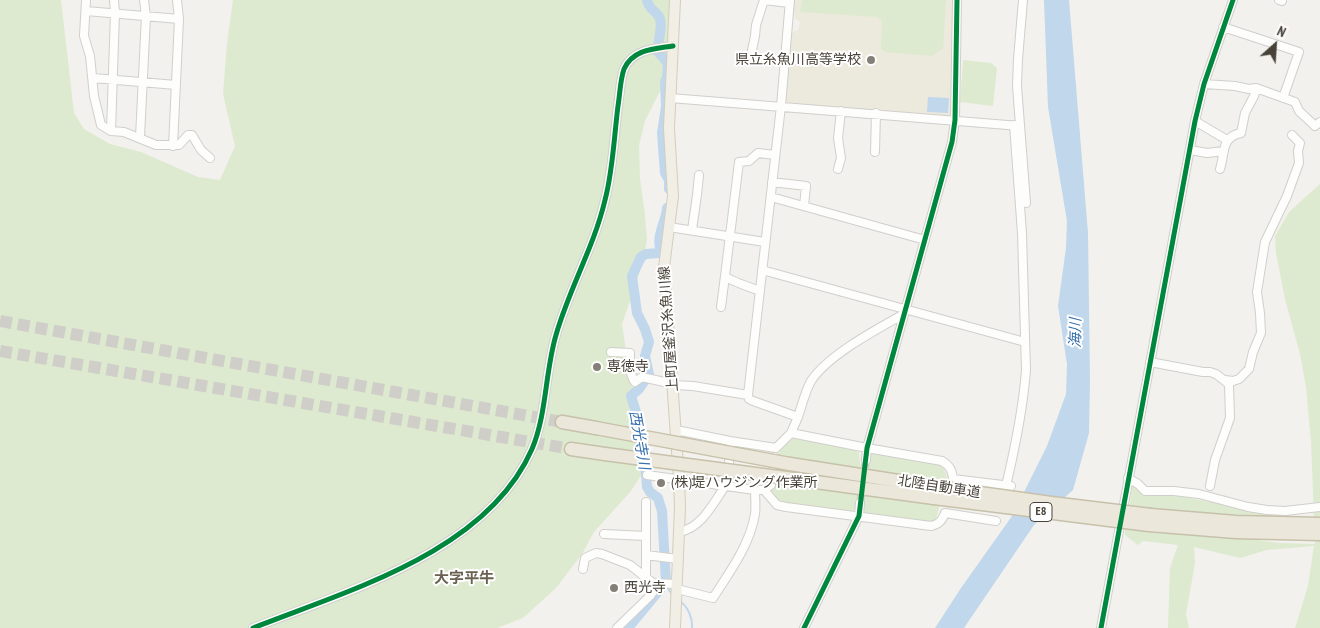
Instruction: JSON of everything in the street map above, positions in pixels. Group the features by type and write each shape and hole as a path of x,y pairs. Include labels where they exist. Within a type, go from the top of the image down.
{"highway":[{"name":"北陸自動車道","path":"562,422 935,492"},
{"name":"北陸自動車道","path":"571,449 786,478 1052,503 1150,520 1236,532 1320,534"},
{"name":"北陸自動車道","path":"1150,520 1320,524"}],"main road":[{"name":"上町屋釜沢糸魚川線","path":"675,0 668,128 673,196 664,267 679,479 675,628"}],"street":[{"path":"86,0 84,36 90,56 94,96 101,125 111,131 124,132 156,145 179,145 188,135 192,135 201,150 210,158"},
{"path":"111,131 114,0"},
{"path":"140,137 146,16 144,0"},
{"path":"173,146 179,19 177,0"},
{"path":"752,50 756,25 764,0 790,2 781,106 748,395 752,401 798,417"},
{"path":"866,460 867,448 952,142 955,120 957,0"},
{"path":"953,479 1008,486 1024,392 1025,342 1017,125 1018,59 1023,0"},
{"path":"1101,628 1195,121 1204,84 1233,0"},
{"path":"86,11 179,19"},
{"path":"1224,27 1299,52 1283,98"},
{"path":"253,628 390,574 426,556 482,516 501,498 515,480 529,454 538,431 552,347 561,316 602,213 609,182 624,69 630,60 640,52 673,46"},
{"path":"93,78 176,85"},
{"path":"1204,84 1249,89 1256,88 1295,102 1299,111 1315,126 1320,122"},
{"path":"1220,169 1227,140 1233,134 1240,133 1245,113 1256,88"},
{"path":"670,98 1017,125"},
{"path":"838,168 841,158 838,138 841,111"},
{"path":"875,152 876,113"},
{"path":"1195,121 1227,140"},
{"path":"1017,125 1026,203"},
{"path":"1225,380 1233,381 1239,379 1249,369 1253,352 1261,333 1257,292 1265,242 1299,163 1298,151 1300,143 1292,135"},
{"path":"1190,150 1224,151"},
{"path":"721,307 739,162 749,161 758,153 775,155"},
{"path":"692,230 698,195 699,175"},
{"path":"772,182 806,186 804,206"},
{"path":"771,197 925,240"},
{"path":"669,227 765,242"},
{"path":"762,270 905,311 1025,342"},
{"path":"724,276 728,280 760,291"},
{"path":"647,475 764,490 771,485 776,448 791,433 807,390 817,374 844,350 905,311"},
{"path":"612,352 630,354 630,369 634,382 642,377 673,384 748,395"},
{"path":"1150,362 1210,372 1229,384 1230,418 1215,460 1210,486"},
{"path":"676,430 776,448"},
{"path":"764,490 777,505 931,526 942,521 953,479 952,471 942,461 791,433"},
{"path":"679,532 685,532 700,522 727,486 730,441"},
{"path":"1128,478 1145,491 1174,491 1199,494 1248,507 1285,511 1320,507"},
{"path":"583,569 585,558 596,554 622,562 653,583 677,587 713,598 736,562 750,532 754,514 755,490"},
{"path":"646,502 646,578"},
{"path":"804,628 859,516 860,503"},
{"path":"945,513 996,521"},
{"path":"604,534 646,536"},
{"path":"646,555 678,559"},
{"path":"617,628 650,596 658,584"}],"shaded area":[{"name":"県立糸魚川高等学校","path":"794,0 955,0 951,117 787,105 790,33 798,30 800,22 795,19"}],"green space":[{"path":"0,0 61,0 74,113 84,129 110,144 141,152 198,177 220,180 235,146 223,94 233,0 676,0 680,13 679,33 671,69 645,121 639,145 640,179 647,239 635,287 622,324 630,378 645,430 647,453 642,474 631,491 594,532 582,554 556,588 523,618 497,628 0,628"},
{"path":"802,0 946,0 943,48 932,56 885,52 881,48 882,21 877,17 800,12"},
{"path":"963,60 991,63 997,68 993,106 960,102"},
{"path":"1320,184 1320,628 1295,628 1308,586 1314,546 1267,550 1240,558 1194,547 1195,563 1186,614 1189,628 1168,628 1170,568 1178,545 1143,541 1138,545 1125,535 1125,528 1280,543 1315,544 1311,441 1306,387 1300,354 1285,299 1276,253 1275,236 1289,212"},
{"path":"794,438 853,448 859,453 861,471 781,458 778,455 783,446"},
{"path":"873,453 938,463 945,471 946,482 868,472 870,456"},
{"path":"777,482 857,494 855,509 850,512 779,503 774,497 772,490"},
{"path":"1132,485 1143,493 1179,496 1285,516 1283,519 1137,509 1130,505"},
{"path":"865,495 940,503 936,520 931,523 867,514 863,510"}],"water":[{"name":"海川","path":"1044,0 1069,0 1088,233 1089,433 1073,490 1034,525 964,628 935,628 1012,516 1047,446 1066,394 1067,364 1058,306 1066,248 1067,221 1048,107"},
{"path":"928,97 949,98 948,113 927,112"}],"waterway":[{"name":"西光寺川","path":"647,0 649,6 660,19 658,52 668,63 665,82 666,107 662,133 665,173 669,180 669,189"},
{"name":"西光寺川","path":"628,628 666,582 662,511 658,498 647,487 643,440 636,424 636,412 631,396 639,389 649,374 645,356 649,342 637,313 632,276 641,257 661,251 659,240 667,208"},
{"path":"667,587 673,596"},
{"path":"681,602 690,614 692,628"}],"tunnel":[{"path":"0,321 562,422"},
{"path":"0,351 571,449"},
{"path":"860,503 866,460"}],"cycle path":[{"path":"804,628 859,516 867,448 952,142 955,120 957,0"},
{"path":"1101,628 1195,121 1204,84 1233,0"},
{"path":"253,628 372,582 412,563 449,541 483,515 511,485 532,449 537,435 556,335 605,200 610,177 620,88 624,69 628,62 638,54 652,49 673,46"}],"place":[{"name":"県立糸魚川高等学校","path":"871,60"},
{"name":"専徳寺","path":"597,367"},
{"name":"(株)堤ハウジング作業所","path":"661,483"},
{"name":"西光寺","path":"614,588"}],"district":[{"name":"大字平牛","path":"464,579"}]}
